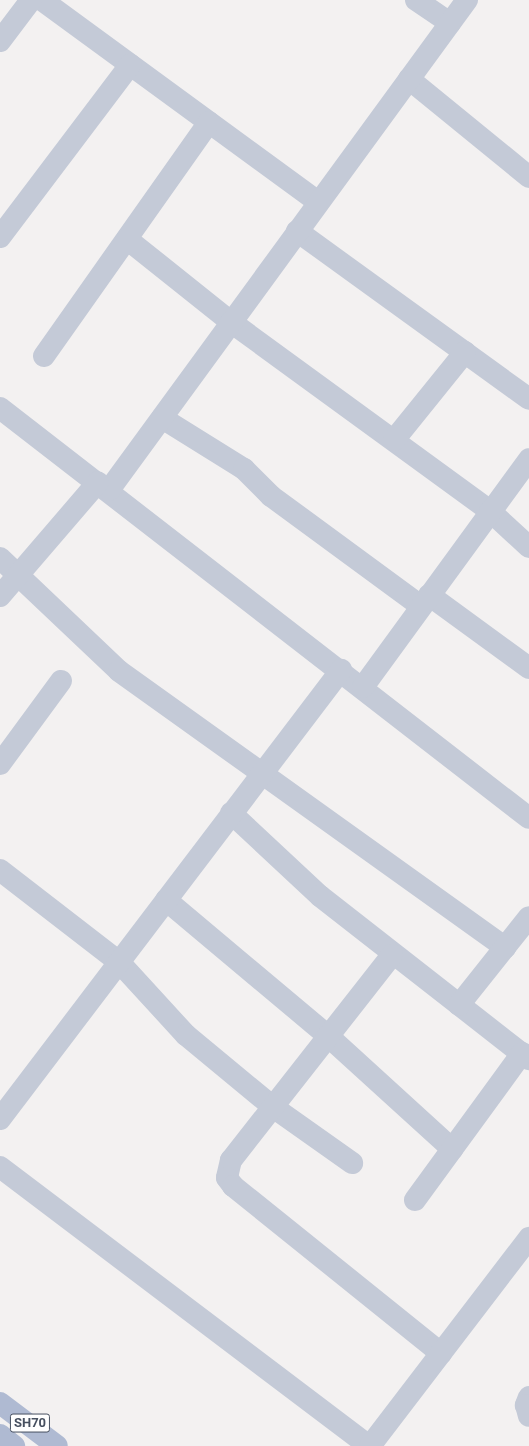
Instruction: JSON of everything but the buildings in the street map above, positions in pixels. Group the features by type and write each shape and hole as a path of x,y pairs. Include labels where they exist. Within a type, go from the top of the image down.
{"main road":[{"name":"SH70","path":"0,1403 57,1446"},
{"name":"SH70","path":"0,1435 14,1446"}],"street":[{"path":"0,41 31,0"},
{"path":"42,0 318,202"},
{"path":"416,0 450,23"},
{"path":"0,596 18,573 104,486 162,418 318,202 467,0"},
{"path":"0,237 130,65"},
{"path":"409,80 529,177"},
{"path":"44,356 209,122"},
{"path":"297,231 529,399"},
{"path":"127,239 231,322 490,511 529,547"},
{"path":"394,440 464,352"},
{"path":"0,408 104,486 529,818"},
{"path":"162,418 244,469 271,496 425,601 529,668"},
{"path":"363,687 529,459"},
{"path":"0,558 18,573 119,671 505,947"},
{"path":"0,1119 341,670"},
{"path":"0,764 61,681"},
{"path":"231,813 320,896 392,955 526,1056 452,1149 415,1200"},
{"path":"0,870 119,962 186,1035 273,1107 352,1163"},
{"path":"166,900 328,1036 452,1149"},
{"path":"459,1005 529,917"},
{"path":"392,955 231,1160 228,1178 233,1186 441,1353"},
{"path":"0,1167 370,1446 529,1238"},
{"path":"529,1397 526,1405 529,1416"}]}
